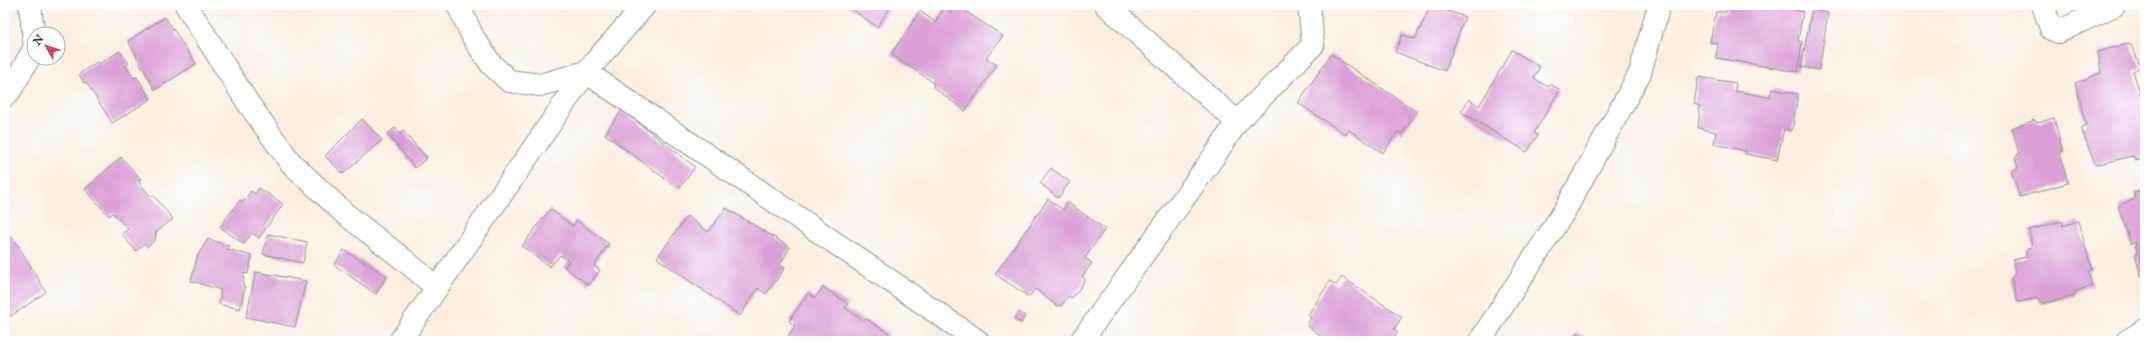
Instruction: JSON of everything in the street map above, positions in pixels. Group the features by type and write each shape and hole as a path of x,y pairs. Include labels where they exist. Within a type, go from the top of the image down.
{"street":[{"path":"30,5 32,26"},
{"path":"186,5 248,103 291,163 344,213 437,288"},
{"path":"458,5 473,37 484,54 491,64 509,82 540,85 586,72"},
{"path":"400,341 586,72 645,5"},
{"path":"1106,5 1237,122"},
{"path":"1082,341 1237,122 1313,45 1309,5"},
{"path":"1480,341 1565,210 1640,73 1659,5"},
{"path":"2043,5 2051,29 2058,32 2115,5"},
{"path":"5,96 10,91 26,63"},
{"path":"586,72 978,341"},
{"path":"2127,341 2145,330"}],"building":[{"path":"846,5 892,5 877,27"},
{"path":"956,5 1003,36 986,58 997,65 965,111 933,87 934,83 891,54 920,11 935,22 944,8 950,13"},
{"path":"1431,5 1465,17 1445,71 1395,52 1402,35 1415,39"},
{"path":"1728,5 1795,5 1795,10 1803,12 1798,41 1802,42 1798,72 1716,58 1718,44 1710,42 1716,12 1726,12"},
{"path":"1812,9 1828,13 1819,70 1801,67"},
{"path":"165,17 196,64 155,90 128,41"},
{"path":"2130,43 2141,67 2133,71 2145,109 2145,158 2136,161 2133,156 2095,165 2081,127 2086,125 2075,83 2101,73 2098,52"},
{"path":"1512,50 1540,67 1534,78 1548,87 1550,84 1560,90 1534,133 1538,135 1527,152 1461,112 1469,99 1479,106"},
{"path":"120,51 129,64 126,66 134,78 137,77 151,99 112,123 86,82 84,83 79,74 97,62 99,64"},
{"path":"1331,54 1417,112 1402,134 1398,131 1383,153 1349,130 1346,135 1298,103"},
{"path":"1698,77 1736,83 1735,91 1770,97 1772,89 1798,94 1792,131 1784,129 1777,160 1746,154 1746,151 1714,144 1716,132 1698,128 1700,106 1694,104"},
{"path":"622,110 695,167 679,189 605,134"},
{"path":"2054,118 2063,152 2059,152 2068,183 2020,197 2011,171 2018,168 2015,157 2019,154 2012,128 2035,120 2037,123"},
{"path":"362,119 382,140 343,174 325,156"},
{"path":"395,128 400,134 403,131 427,158 415,168 387,134"},
{"path":"121,157 141,179 138,181 151,197 153,195 173,219 156,232 155,240 147,247 145,243 136,251 122,234 128,229 113,213 109,216 85,189"},
{"path":"1051,168 1070,182 1058,198 1040,183"},
{"path":"259,188 283,204 259,238 252,233 244,244 220,227 240,200 243,202 251,191 255,194"},
{"path":"2145,189 2145,276 2141,277 2135,255 2137,253 2135,242 2131,244 2118,206 2135,199 2134,192"},
{"path":"1048,199 1063,210 1067,202 1105,229 1085,258 1092,263 1082,277 1085,279 1080,288 1072,298 1068,296 1062,305 1057,306 1035,289 1029,297 995,274"},
{"path":"726,208 790,247 780,265 785,268 766,294 758,288 740,316 657,258 687,216 708,232"},
{"path":"550,209 573,226 576,220 609,244 594,266 600,270 589,285 564,267 569,261 560,255 550,267 522,246"},
{"path":"2062,221 2063,226 2078,221 2092,269 2088,271 2092,286 2075,291 2075,296 2041,304 2038,298 2018,302 2011,278 2015,274 2013,260 2026,257 2026,250 2032,246 2029,230"},
{"path":"6,232 16,242 46,292 11,316 7,310 5,311"},
{"path":"268,234 307,242 303,263 263,254"},
{"path":"208,239 229,246 227,249 252,256 248,274 244,273 243,286 245,287 240,309 219,304 221,290 191,281 198,255"},
{"path":"344,250 387,276 376,294 334,265"},
{"path":"256,272 306,281 295,327 246,317"},
{"path":"1342,277 1402,317 1394,329 1398,332 1392,341 1327,341 1307,325 1311,318 1308,315 1330,281 1336,285"},
{"path":"823,287 848,304 845,308 864,321 866,319 889,333 884,341 795,341 788,336 795,326 789,321 808,293 815,298"},
{"path":"1019,312 1025,316 1021,323 1014,319"},
{"path":"1577,332 1589,341 1570,341"}]}
